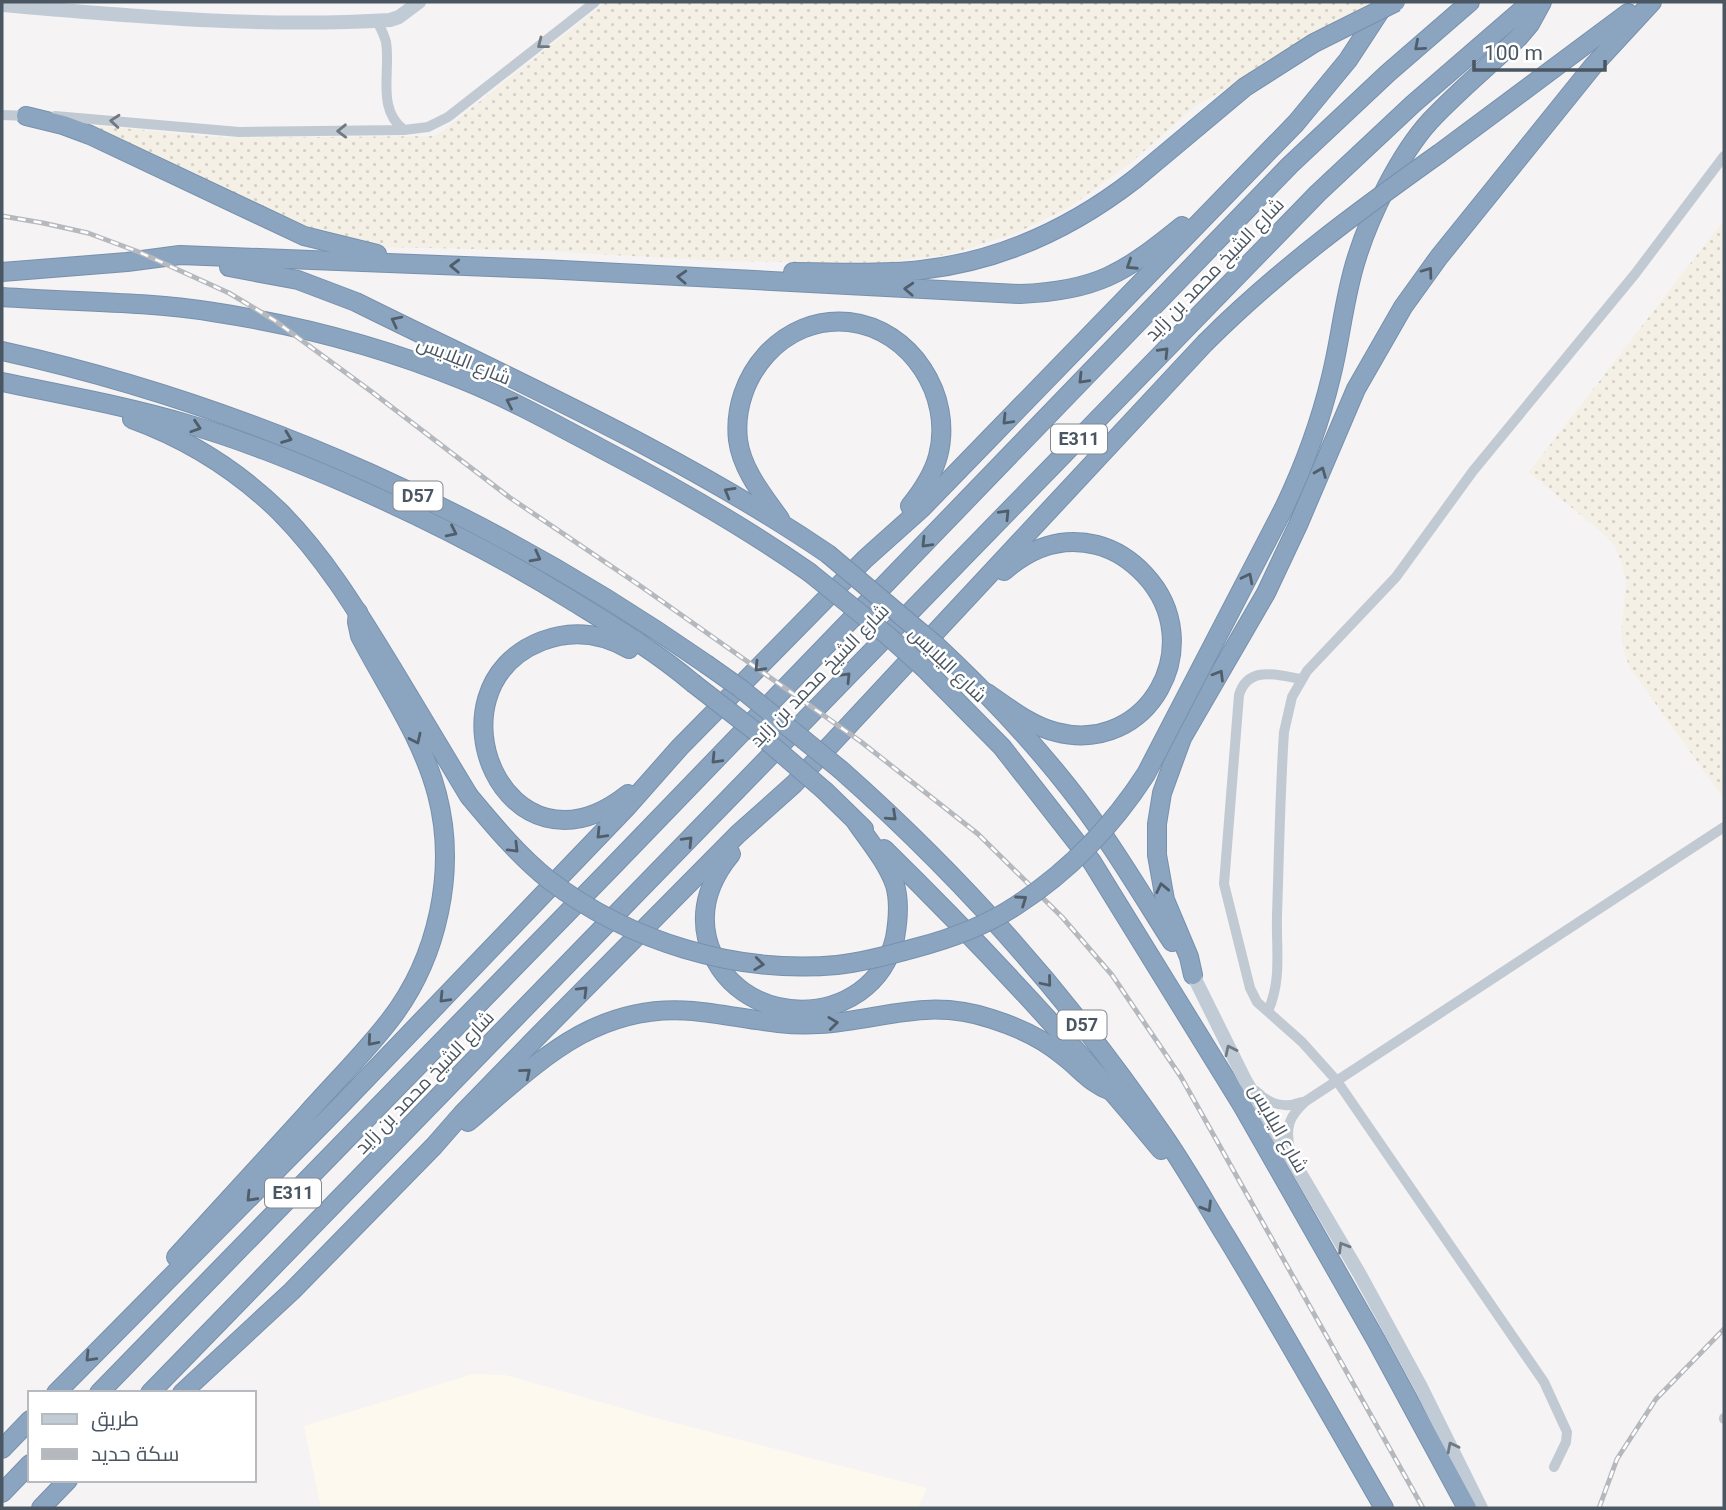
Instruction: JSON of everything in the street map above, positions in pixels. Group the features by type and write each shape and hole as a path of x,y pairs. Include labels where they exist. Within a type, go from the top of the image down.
{"highway":[{"path":"57,1391 207,1242 419,1024 626,808 680,747 865,559 922,508 1242,178 1323,92 1348,60 1385,2"},
{"path":"723,279 760,272 919,270 1009,251 1065,225 1115,194 1245,87 1314,43 1396,2"},
{"name":"شارع الشيخ محمد بن زايد","path":"101,1391 1290,165 1388,73 1470,2"},
{"name":"شارع الشيخ محمد بن زايد","path":"152,1391 1318,192 1413,104 1531,2"},
{"path":"58,394 134,419 181,440 240,478 280,513 320,559 358,612 469,796 508,842 549,879 599,913 650,938 679,948 743,962 811,966 869,960 928,945 976,926 1016,905 1088,847 1130,799 1146,774 1284,508 1311,445 1322,412 1356,260 1377,207 1429,123 1519,37 1542,2"},
{"path":"183,1391 292,1291 534,1040 738,834 794,784 1205,343 1247,302 1315,244 1644,2"},
{"path":"1193,975 1189,957 1165,900 1157,855 1157,824 1162,793 1182,738 1271,582 1356,389 1403,307 1438,257 1593,66 1651,2"},
{"path":"26,117 63,125 90,135 304,236 389,256 411,264"},
{"path":"2,272 180,256 411,264 1020,294 1070,290 1117,274 1147,255 1242,178"},
{"path":"127,262 238,268 278,275 328,290 657,452 784,524 828,554 938,647 987,694 1069,788 1089,815 1193,975"},
{"name":"شارع اليلايس","path":"2,297 172,306 212,312 307,330 406,359 464,380 683,491 746,529 809,572 868,619 925,668 1002,747 1092,862 1242,1105 1376,1340 1467,1508"},
{"path":"784,524 757,488 745,466 738,442 737,417 742,393 752,371 765,355 806,328 849,322 869,327 896,341 918,362 937,397 941,436 932,473 920,493 865,559"},
{"name":"D57","path":"2,351 106,377 197,405 374,474 460,516 562,571 626,610 706,664 841,770 932,853 1024,954 1098,1045 1158,1127 1187,1173 1384,1508"},
{"path":"2,382 146,412 300,464 445,528 511,563 653,652 760,735 825,791 948,912 1113,1092 1161,1150 1187,1173"},
{"path":"940,625 970,604 1018,559 1051,544 1087,543 1121,555 1136,565 1163,597 1173,632 1169,669 1151,702 1122,726 1080,736 1059,733 1026,719 987,694"},
{"path":"118,1328 144,1292 391,1019 414,982 433,935 444,879 443,826 437,794 417,741 360,636 358,612"},
{"path":"677,669 656,666 598,635 572,633 555,636 517,655 506,666 489,695 483,731 489,763 506,793 521,806 538,815 556,819 594,814 611,806 680,747"},
{"path":"775,800 760,825 727,859 715,877 706,905 705,920 710,949 725,975 746,994 771,1006 806,1010 826,1008 867,988 886,963 898,917 895,885 886,866 856,822"},
{"path":"434,1146 569,1040 622,1018 668,1011 691,1011 762,1022 807,1025 841,1022 904,1010 968,1013 1008,1024 1027,1033 1063,1055 1093,1083 1113,1092"},
{"path":"2,1449 28,1422"},
{"path":"2,1493 28,1466"},
{"path":"41,1508 66,1482"}],"street":[{"path":"2,5 199,22 377,21 395,19 419,2"},
{"path":"2,115 57,116 231,132 370,131 428,127 442,121 595,2"},
{"path":"386,42 395,19"},
{"path":"377,21 386,42 388,110 394,122 404,130"},
{"path":"370,131 380,123 388,110"},
{"path":"1268,1011 1278,976 1284,732 1289,707 1301,679 1396,577 1473,471 1635,274 1724,156"},
{"path":"1301,679 1269,673 1259,674 1246,681 1239,695 1224,890 1250,988 1257,1002 1302,1042 1336,1081 1528,1356 1544,1382 1567,1432 1566,1442 1554,1467"},
{"path":"1293,1164 1287,1127 1294,1112 1306,1101 1724,827"},
{"path":"1193,975 1245,1080 1359,1273 1432,1408 1481,1508"},
{"path":"1245,1080 1262,1097 1278,1105 1288,1106 1306,1101"}],"shaded area":[{"path":"473,1374 505,1375 656,1418 927,1488 918,1508 321,1508 304,1426"}],"sand":[{"path":"606,2 1372,2 1308,43 1197,105 1129,164 1070,207 1014,234 951,254 881,263 720,261 525,250 381,247 305,228 79,124 226,138 436,136"},
{"path":"1724,220 1724,799 1630,668 1621,634 1626,583 1616,549 1607,537 1529,472"}],"railway":[{"path":"2,216 88,233 139,252 229,293 274,320 509,497 860,741 978,834 1062,917 1112,975 1181,1077 1423,1508"},
{"path":"1599,1508 1617,1459 1656,1399 1724,1329"}]}
